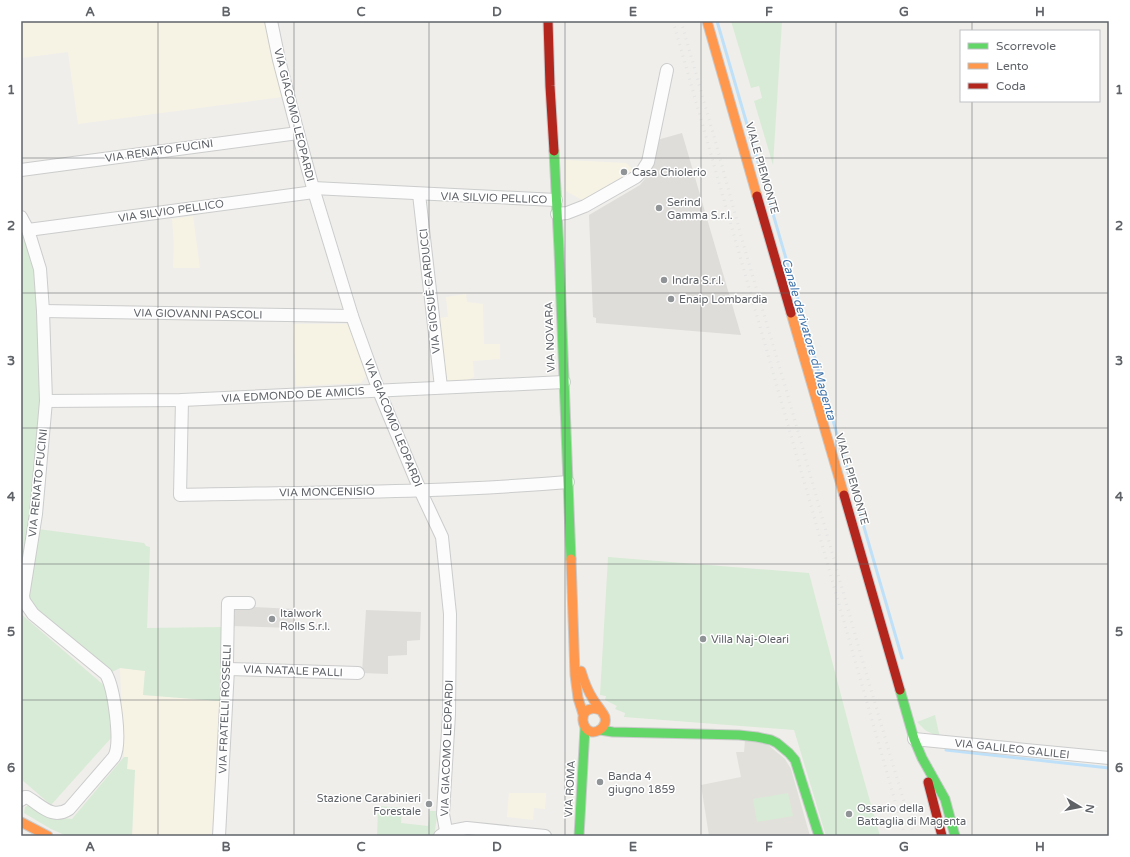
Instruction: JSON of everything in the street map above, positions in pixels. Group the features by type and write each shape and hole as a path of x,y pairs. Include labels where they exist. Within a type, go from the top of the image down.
{"street":[{"name":"VIA GIACOMO LEOPARDI","path":"271,21 279,60 298,133 352,316 379,391 420,490 442,537 450,614 449,714 443,814 444,835"},
{"name":"VIA NOVARA","path":"548,21 559,241 575,675 578,698 584,714"},
{"name":"VIALE PIEMONTE","path":"707,21 914,739 922,758 945,799 955,836"},
{"path":"557,214 567,213 585,206 636,177 643,170 648,162 667,70"},
{"name":"VIA RENATO FUCINI","path":"21,170 298,133"},
{"name":"VIA SILVIO PELLICO","path":"28,230 314,190 556,200"},
{"name":"VIA GIOSUÈ CARDUCCI","path":"419,194 441,387"},
{"name":"VIA RENATO FUCINI","path":"21,217 28,230 40,269 44,311 46,401 36,514 24,590 24,601 33,614 106,674 110,684 116,714 117,747 114,757 67,811 63,813 51,812 27,797 21,800"},
{"name":"VIA GIOVANNI PASCOLI","path":"44,311 352,316"},
{"name":"VIA EDMONDO DE AMICIS","path":"46,401 182,400 564,382"},
{"name":"VIA MONCENISIO","path":"182,400 180,495 420,490 568,482"},
{"name":"VIA FRATELLI ROSSELLI","path":"219,836 228,669 228,603 250,604"},
{"name":"VIA NOVARA","path":"575,651 588,691 603,713"},
{"name":"VIA NATALE PALLI","path":"228,669 358,673"},
{"path":"636,732 617,726 603,713 593,708 586,711 582,721 592,730 613,732 759,736 780,744 795,760 819,836"},
{"path":"592,730 605,724 603,713"},
{"name":"VIA ROMA","path":"578,836 584,744 592,730"},
{"name":"VIA GALILEO GALILEI","path":"914,739 1109,758"},
{"name":"VIALE PIEMONTE","path":"922,758 942,836"},
{"path":"21,822 48,836"},
{"path":"444,835 467,828 545,836"}],"shaded area":[{"path":"21,21 267,21 282,97 78,124 68,52 21,58"},
{"path":"682,133 741,335 596,323 596,318 593,317 589,215 640,185 649,174 657,140"},
{"path":"566,160 626,163 634,170 582,200 566,191"},
{"path":"193,216 200,268 173,268 174,244 172,219"},
{"path":"466,294 467,302 483,304 484,344 500,344 500,359 473,361 474,377 466,381 448,381 446,379 438,318 448,317 446,297"},
{"path":"293,324 348,324 366,376 361,383 296,386"},
{"path":"233,606 294,609 293,628 232,626"},
{"path":"366,610 421,612 420,640 407,641 407,655 388,656 388,674 362,673"},
{"path":"120,668 145,671 143,695 219,701 212,836 132,836 135,770 127,770 128,757 124,757"},
{"path":"745,740 767,744 785,759 791,769 810,836 709,836 701,785 741,777 736,752 744,752"},
{"path":"509,793 546,793 545,809 534,808 533,820 507,817"}],"green space":[{"path":"731,21 782,21 773,165 754,101 762,98 759,86 751,88"},
{"path":"21,224 37,276 42,396 31,524 21,585"},
{"path":"38,529 144,543 146,546 150,547 147,628 223,627 219,701 143,695 145,671 120,668 112,672 29,602"},
{"path":"608,557 809,573 854,745 880,836 826,836 794,730 624,717 625,713 615,709 617,706 605,700 606,696 600,695"},
{"path":"21,614 107,688 111,738 51,805 21,779"},
{"path":"935,715 940,738 925,730 917,722"},
{"path":"124,757 128,757 127,769 135,770 132,836 67,836 51,829 24,813 25,807 31,804 47,816 72,819"},
{"path":"788,793 793,816 757,822 753,799"},
{"path":"378,806 402,808 401,823 428,826 430,811 438,811 434,836 377,836"}],"waterway":[{"name":"Canale derivatore di Magenta","path":"717,21 902,658"},
{"name":"Canale derivatore di Magenta","path":"946,750 1109,768"}],"railway":[{"path":"673,21 905,836"},
{"path":"681,21 743,243 914,836"}],"traffic: fast":[{"path":"554,151 571,559"},
{"path":"900,690 914,739 922,758 945,799 955,836"},
{"path":"579,836 585,728"},
{"path":"600,730 613,732 739,735 771,740 777,743 795,760 819,836"}],"traffic: slow":[{"path":"707,21 757,196"},
{"path":"791,313 844,495"},
{"path":"571,559 575,675 578,698 583,714"},
{"path":"581,671 589,692 605,717 605,724 602,728 596,732 591,732 584,725 584,715 586,711 591,709 600,710"},
{"path":"21,822 48,836"}],"traffic: jam":[{"path":"548,21 554,151"},
{"path":"757,196 791,313"},
{"path":"844,495 900,690"},
{"path":"928,782 942,836"}],"place":[{"name":"Casa Chiolerio","path":"624,172"},
{"name":"Serind Gamma S.r.l.","path":"659,208"},
{"name":"Indra S.r.l.","path":"664,280"},
{"name":"Enaip Lombardia","path":"671,299"},
{"name":"Italwork Rolls S.r.l.","path":"272,619"},
{"name":"Villa Naj-Oleari","path":"703,639"},
{"name":"Banda 4 giugno 1859","path":"600,782"},
{"name":"Stazione Carabinieri Forestale","path":"429,804"},
{"name":"Ossario della Battaglia di Magenta","path":"849,814"}]}
